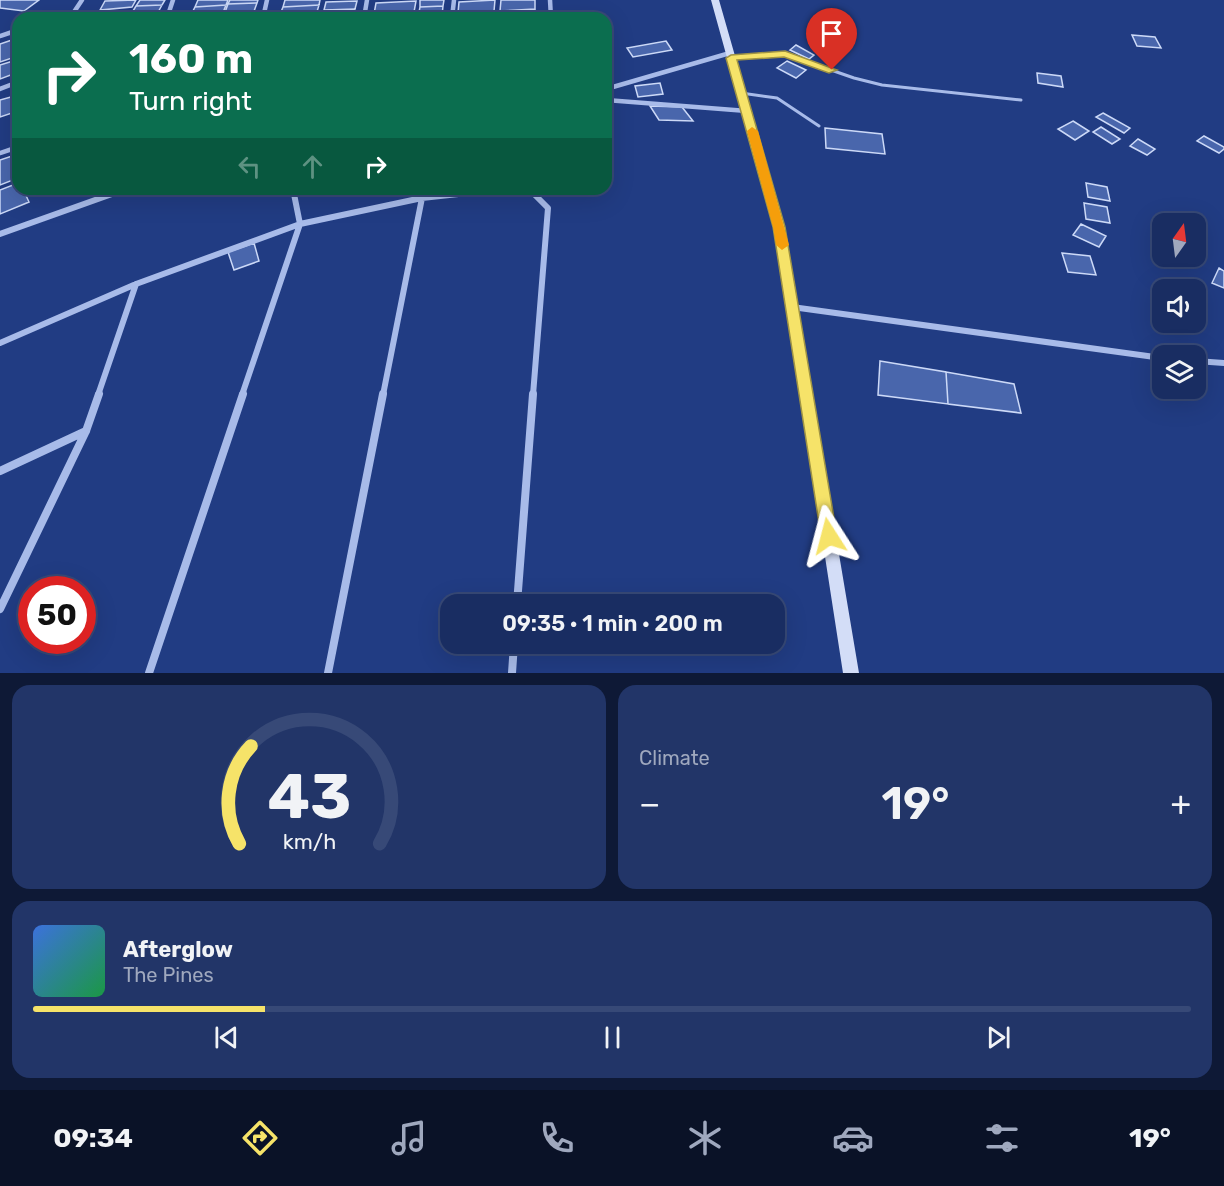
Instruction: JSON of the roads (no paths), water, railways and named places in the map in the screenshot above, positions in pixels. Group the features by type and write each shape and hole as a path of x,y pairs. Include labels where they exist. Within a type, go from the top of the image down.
{"main road":[{"path":"715,0 779,227 851,673"}],"street":[{"path":"612,87 731,55"},
{"path":"612,100 747,111"},
{"path":"0,234 109,195"},
{"path":"149,673 300,224 294,195"},
{"path":"0,343 136,284 300,224 422,198 449,195"},
{"path":"518,594 548,208 535,195"},
{"path":"328,673 422,198"},
{"path":"0,609 86,431 136,284"},
{"path":"792,307 1152,357"},
{"path":"1206,362 1224,363"},
{"path":"0,471 86,431"},
{"path":"512,673 513,654"}],"lane":[{"path":"731,55 785,54 854,78 882,85 1021,100"},
{"path":"741,93 774,95 819,126"}]}
